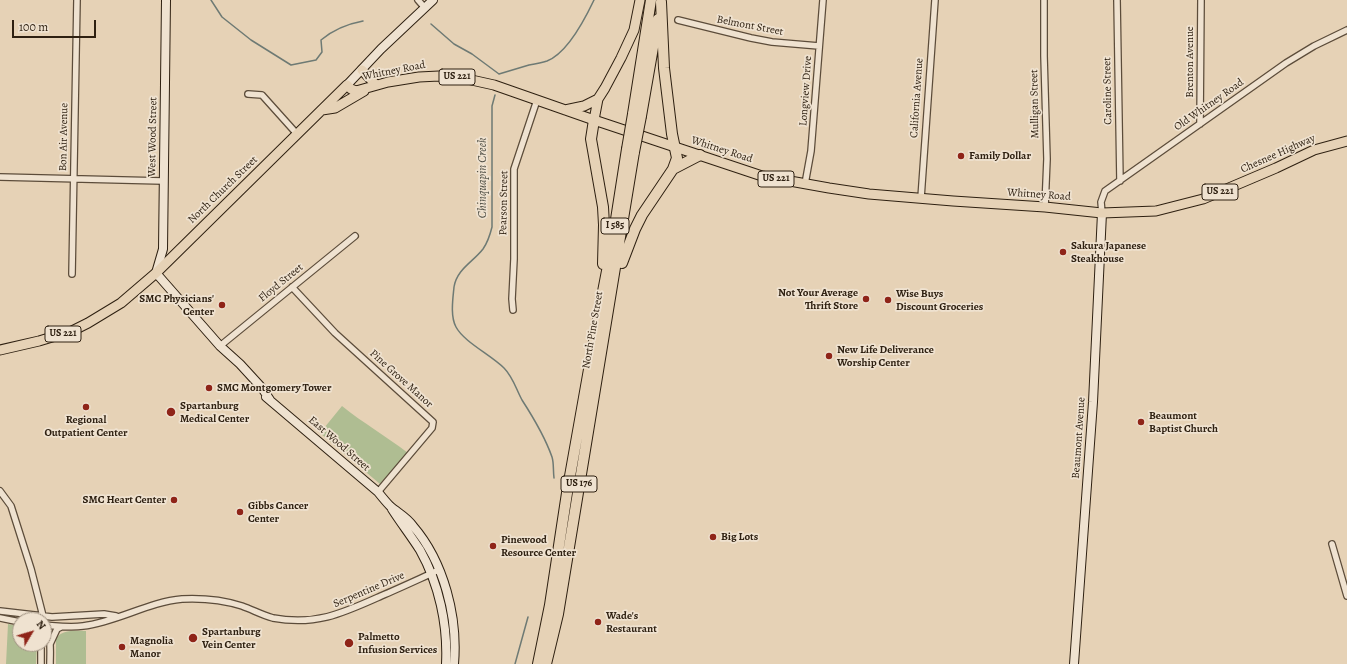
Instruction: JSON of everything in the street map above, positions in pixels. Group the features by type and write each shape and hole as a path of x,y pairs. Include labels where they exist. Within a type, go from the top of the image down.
{"highway":[{"name":"North Pine Street","path":"546,664 558,614 605,302 612,245 631,151 658,1"},
{"path":"605,302 635,229 642,215 673,169 676,158 664,68 658,1"},
{"path":"594,120 591,139 601,190 604,225 605,302"},
{"path":"673,169 700,155"},
{"name":"North Pine Street","path":"538,664 550,605 567,493 605,302"}],"main road":[{"path":"594,120 598,99 621,58 634,30 640,0"},
{"path":"322,110 335,108 375,85 362,70"},
{"name":"Whitney Road","path":"347,85 352,90 356,91 375,85 419,77 439,76 476,80 762,176 869,194 1045,207 1102,213"},
{"name":"North Church Street","path":"0,350 39,341 72,331 121,303 156,273 347,85"},
{"path":"564,110 584,106 598,99"},
{"name":"Chesnee Highway","path":"1102,213 1156,211 1203,199 1314,150 1347,140"}],"street":[{"name":"Bon Air Avenue","path":"72,274 77,0"},
{"name":"West Wood Street","path":"156,273 163,249 166,0"},
{"path":"418,0 425,8"},
{"name":"North Church Street","path":"347,85 433,0"},
{"name":"Longview Drive","path":"805,184 811,151 823,0"},
{"name":"California Avenue","path":"921,198 935,0"},
{"name":"Mulligan Street","path":"1044,0 1047,159 1045,207"},
{"name":"Caroline Street","path":"1117,0 1120,181"},
{"name":"Brenton Avenue","path":"1200,124 1201,0"},
{"name":"Belmont Street","path":"678,20 772,42 819,46"},
{"name":"Old Whitney Road","path":"1102,213 1101,202 1105,191 1300,54 1347,30"},
{"path":"248,94 262,95 297,134"},
{"name":"Pearson Street","path":"513,310 514,169 537,100"},
{"path":"0,177 163,181"},
{"name":"Beaumont Avenue","path":"1074,664 1093,402 1102,213"},
{"name":"Floyd Street","path":"220,346 355,236"},
{"name":"East Wood Street","path":"156,273 220,346 240,364 262,388 270,400 378,492 391,506 435,572 448,599 452,621 454,664"},
{"name":"Pine Grove Manor","path":"292,287 335,333 433,422 432,428 378,492"},
{"path":"0,491 11,506 31,569 42,612"},
{"path":"1332,544 1347,596"},
{"name":"East Wood Street","path":"435,572 446,646 446,664"},
{"name":"Serpentine Drive","path":"52,626 83,626 160,603 184,599 232,603 281,619 321,619 343,613 435,572"},
{"name":"Serpentine Drive","path":"0,611 12,613"},
{"name":"Serpentine Drive","path":"52,618 104,614 118,616"},
{"path":"0,618 12,620"},
{"path":"52,640 57,629 60,627"},
{"path":"41,652 41,664"},
{"path":"50,652 50,664"}],"green space":[{"path":"342,406 408,453 380,484 320,433"},
{"path":"8,624 12,625 12,652 37,652 36,664 6,664"},
{"path":"86,631 86,664 56,664 56,639 65,632"}],"waterway":[{"path":"211,0 222,17 251,40 291,65 316,60 322,52 321,40 341,28 363,21"},
{"name":"Chinquapin Creek","path":"499,74 545,62 555,57 575,35 594,0"},
{"path":"431,24 454,44 472,54 499,74"},
{"name":"Chinquapin Creek","path":"495,95 492,106 492,227 489,238 483,249 458,275 454,287 452,312 454,323 460,333 471,343 499,363 510,375 522,400 546,442 553,459 554,478"},
{"name":"Chinquapin Creek","path":"515,664 528,617"}],"place":[{"name":"Family Dollar","path":"961,156"},
{"name":"Sakura Japanese Steakhouse","path":"1063,252"},
{"name":"Not Your Average Thrift Store","path":"866,299"},
{"name":"Wise Buys Discount Groceries","path":"888,300"},
{"name":"SMC Physicians' Center","path":"222,305"},
{"name":"New Life Deliverance Worship Center","path":"829,356"},
{"name":"SMC Montgomery Tower","path":"209,388"},
{"name":"Regional Outpatient Center","path":"86,407"},
{"name":"Spartanburg Medical Center","path":"171,412"},
{"name":"Beaumont Baptist Church","path":"1141,422"},
{"name":"SMC Heart Center","path":"174,500"},
{"name":"Gibbs Cancer Center","path":"240,512"},
{"name":"Big Lots","path":"713,537"},
{"name":"Pinewood Resource Center","path":"493,546"},
{"name":"Wade's Restaurant","path":"598,622"},
{"name":"Spartanburg Vein Center","path":"193,638"},
{"name":"Palmetto Infusion Services","path":"349,643"},
{"name":"Magnolia Manor","path":"122,647"}]}
